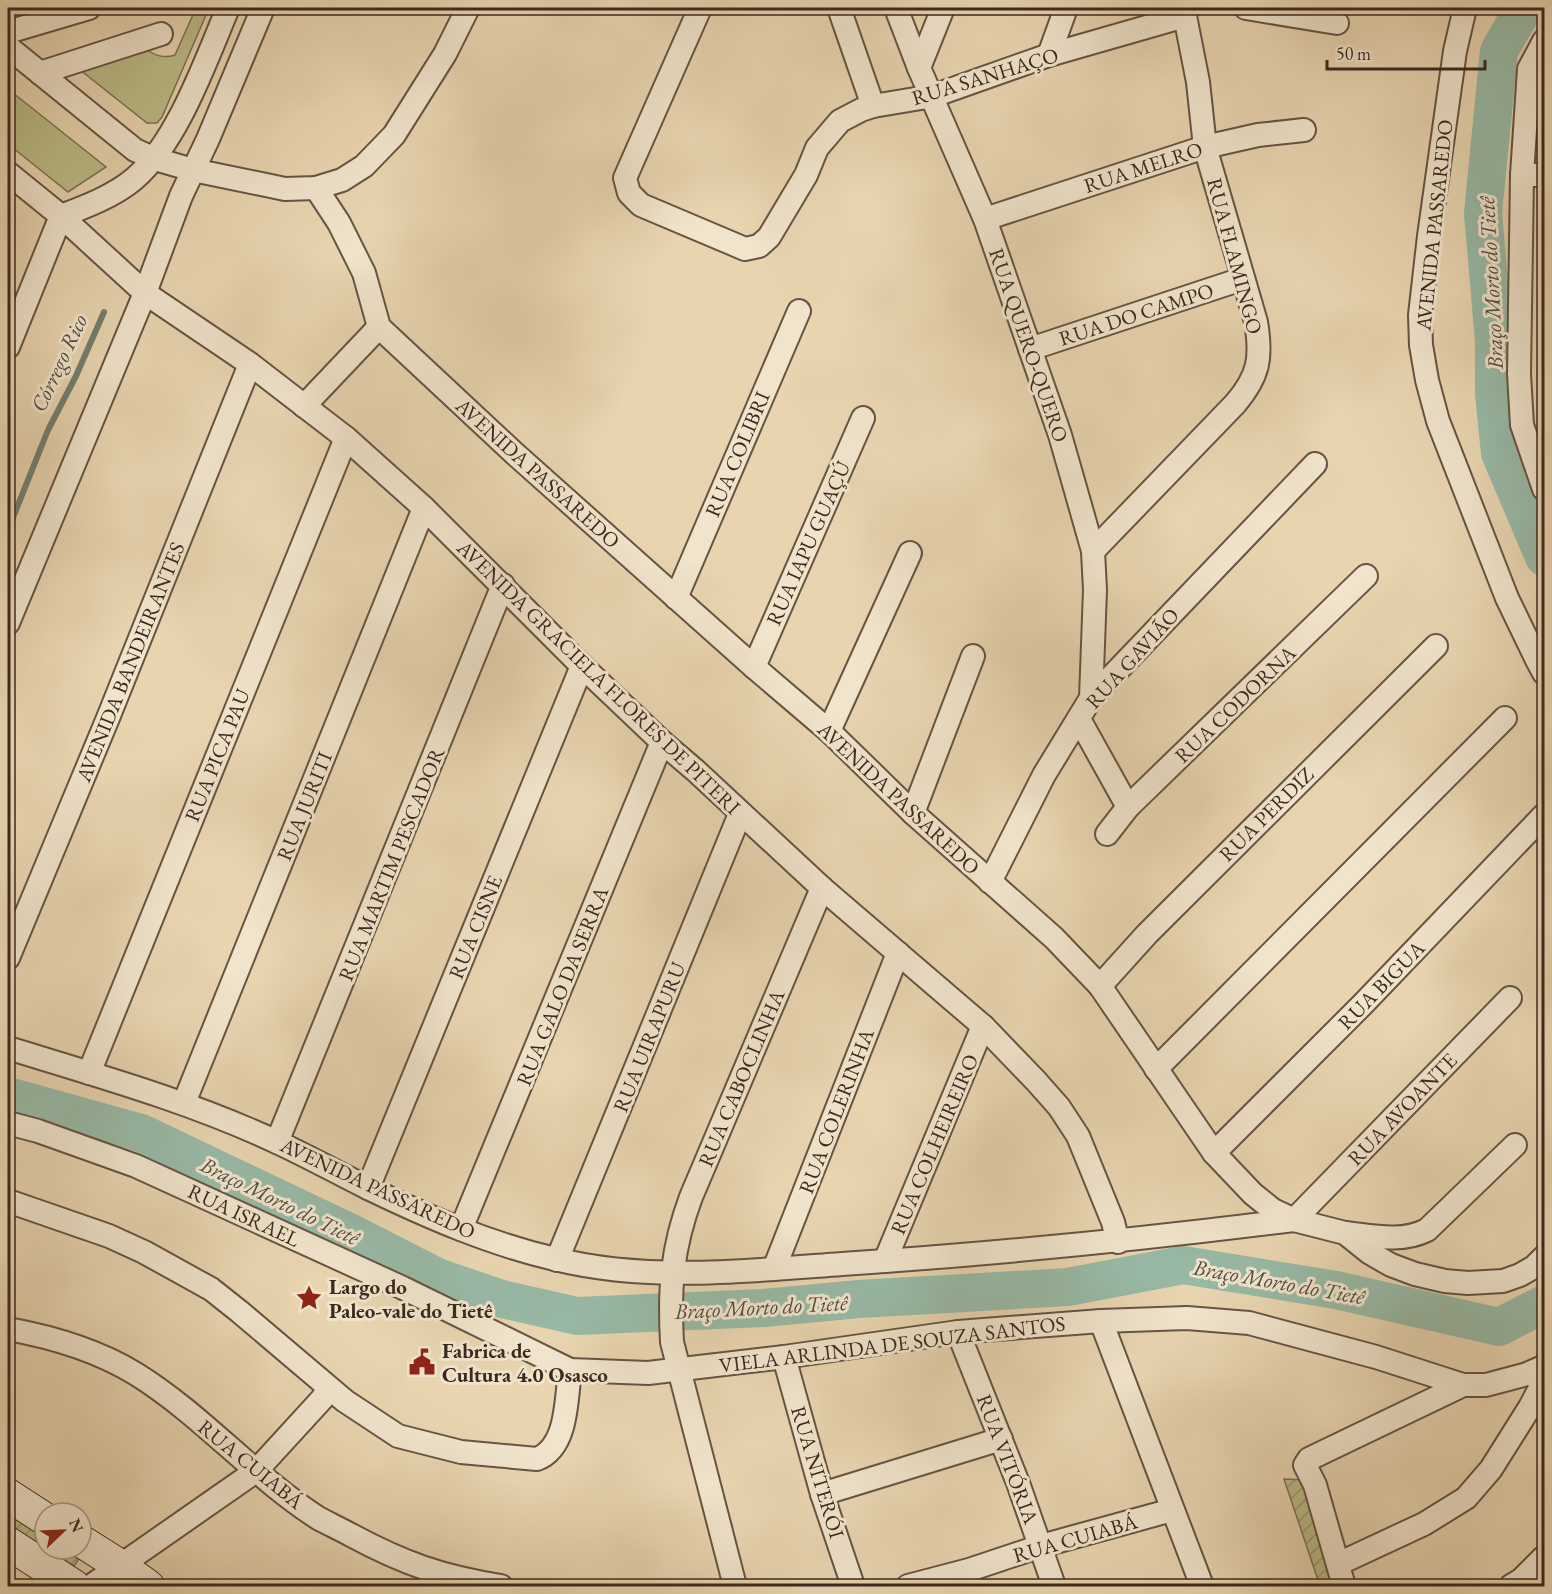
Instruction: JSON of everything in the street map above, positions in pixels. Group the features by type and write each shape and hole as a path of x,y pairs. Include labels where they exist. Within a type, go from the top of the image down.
{"main road":[{"path":"8,1495 33,1511"},
{"path":"8,1544 74,1587"},
{"path":"93,1549 148,1587"}],"street":[{"path":"8,32 89,8"},
{"path":"8,347 61,216 133,181 155,159 176,125 228,8"},
{"path":"8,623 145,293 181,196 208,140 263,8"},
{"path":"8,47 135,150 155,159 193,170 285,189 316,188 342,180 364,166 394,135 445,54 468,8"},
{"name":"RUA SANHAÇO","path":"700,8 626,178 629,193 641,205 745,249 759,246 769,237 806,175 817,148 840,121 873,106 933,96 1049,55 1186,12"},
{"path":"839,8 873,106"},
{"name":"RUA QUERO-QUERO","path":"896,8 919,68 986,219 1060,435 1093,551 1095,590 1091,698"},
{"path":"919,68 944,8"},
{"path":"1049,55 1066,8"},
{"path":"1245,8 1286,11 1337,23"},
{"name":"AVENIDA PASSAREDO","path":"1465,8 1455,51 1429,236 1420,315 1421,345 1438,421 1503,587 1537,660 1545,672"},
{"name":"RUA FLAMINGO","path":"1093,551 1235,404 1254,378 1259,339 1256,322 1205,147 1198,82 1186,12"},
{"path":"40,74 161,34"},
{"path":"1545,41 1537,69 1522,175 1519,374 1522,425 1545,489"},
{"name":"RUA MELRO","path":"986,219 1205,147 1278,132 1304,130"},
{"name":"AVENIDA GRACIELA FLORES DE PITERI","path":"8,173 61,216 145,293 250,364 346,438 424,508 582,666 662,742 822,888 983,1026 1059,1107 1078,1136 1113,1222 1118,1242"},
{"path":"1522,175 1545,175"},
{"path":"304,406 379,327 364,273 339,224 316,188"},
{"name":"RUA DO CAMPO","path":"1030,349 1242,279"},
{"name":"RUA COLIBRI","path":"676,597 799,311"},
{"name":"AVENIDA PASSAREDO","path":"379,327 514,453 754,668 829,731 913,813 1054,938 1100,987 1214,1153 1253,1194 1273,1210 1294,1220 1345,1233 1370,1253 1391,1265 1415,1275 1445,1281 1468,1283 1503,1281 1520,1275 1545,1257"},
{"name":"AVENIDA BANDEIRANTES","path":"8,958 108,718 250,364"},
{"name":"RUA IAPU GUAÇÚ","path":"754,668 863,418"},
{"name":"RUA PICA PAU","path":"89,1073 346,438"},
{"name":"RUA GAVIÃO","path":"990,882 1044,775 1091,698 1316,464"},
{"name":"RUA JURITI","path":"184,1103 424,508"},
{"path":"829,731 910,553"},
{"name":"RUA CODORNA","path":"1107,834 1128,807 1366,576"},
{"name":"RUA MARTIM PESCADOR","path":"277,1142 503,585"},
{"name":"RUA PERDIZ","path":"1100,987 1147,933 1436,646"},
{"path":"913,813 973,656"},
{"name":"RUA CISNE","path":"368,1188 582,666"},
{"path":"1156,1069 1505,718"},
{"path":"1079,719 1128,807"},
{"name":"RUA GALO DA SERRA","path":"461,1229 662,742"},
{"name":"RUA UIRAPURU","path":"557,1260 740,814"},
{"name":"RUA BIGUA","path":"1214,1153 1363,1004 1545,815"},
{"name":"RUA CABOCLINHA","path":"735,1587 672,1342 671,1278 683,1219 691,1197 822,888"},
{"name":"RUA COLERINHA","path":"774,1269 898,953"},
{"name":"RUA AVOANTE","path":"1294,1220 1510,998"},
{"name":"RUA COLHEIREIRO","path":"885,1262 983,1026"},
{"name":"AVENIDA PASSAREDO","path":"8,1048 184,1103 277,1142 368,1188 461,1229 516,1249 557,1260 671,1278 885,1262 1079,1243 1118,1242 1294,1220"},
{"name":"RUA ISRAEL","path":"8,1123 38,1131 136,1166 403,1288 570,1370"},
{"path":"1345,1233 1399,1239 1408,1238 1426,1230 1515,1145"},
{"path":"8,1201 109,1236 144,1252 211,1289 240,1311 326,1394 345,1401 398,1436 461,1452 537,1459 547,1455 557,1443 563,1422 570,1370"},
{"name":"VIELA ARLINDA DE SOUZA SANTOS","path":"570,1370 648,1373 677,1363 784,1357 958,1332 1101,1321 1187,1318 1249,1323 1376,1357 1463,1385"},
{"path":"1101,1321 1202,1587"},
{"name":"RUA CUIABÁ","path":"8,1329 72,1345 135,1374 195,1419 256,1471 319,1518 396,1558 454,1578 501,1587"},
{"name":"RUA VITÓRIA","path":"958,1332 1001,1439 1054,1587"},
{"name":"RUA NITERÓI","path":"784,1357 822,1494 853,1587"},
{"path":"1338,1564 1424,1524 1466,1498 1491,1469 1530,1407 1539,1390 1538,1369 1486,1385 1463,1385 1309,1459 1305,1465 1315,1485 1344,1587"},
{"path":"91,1587 119,1565 256,1471 326,1394"},
{"path":"822,1494 1001,1439"},
{"name":"RUA CUIABÁ","path":"908,1587 1041,1546 1172,1510"},
{"path":"1511,1587 1545,1557"}],"green space":[{"path":"196,8 209,8 162,117 157,123 147,123 79,69 144,48 159,56 175,55"},
{"path":"8,89 106,167 68,192 8,144"},
{"path":"1284,1479 1306,1480 1338,1586 1320,1586"},
{"path":"8,1509 33,1525 33,1541 8,1525"},
{"path":"66,1561 77,1561 74,1566"}],"waterway":[{"name":"Braço Morto do Tietê","path":"1524,8 1499,51 1483,213 1494,341 1494,394 1500,453 1544,557"},
{"name":"Córrego Rico","path":"8,530 48,430 76,376 104,312"},
{"name":"Braço Morto do Tietê","path":"8,1096 141,1133 353,1234 437,1277 502,1299 577,1316 764,1308 859,1299 1068,1287 1183,1265 1336,1290 1499,1327 1544,1304"}],"place":[{"name":"Largo do Paleo-vale do Tietê","path":"309,1298"},
{"name":"Fabrica de Cultura 4.0 Osasco","path":"422,1362"}]}
